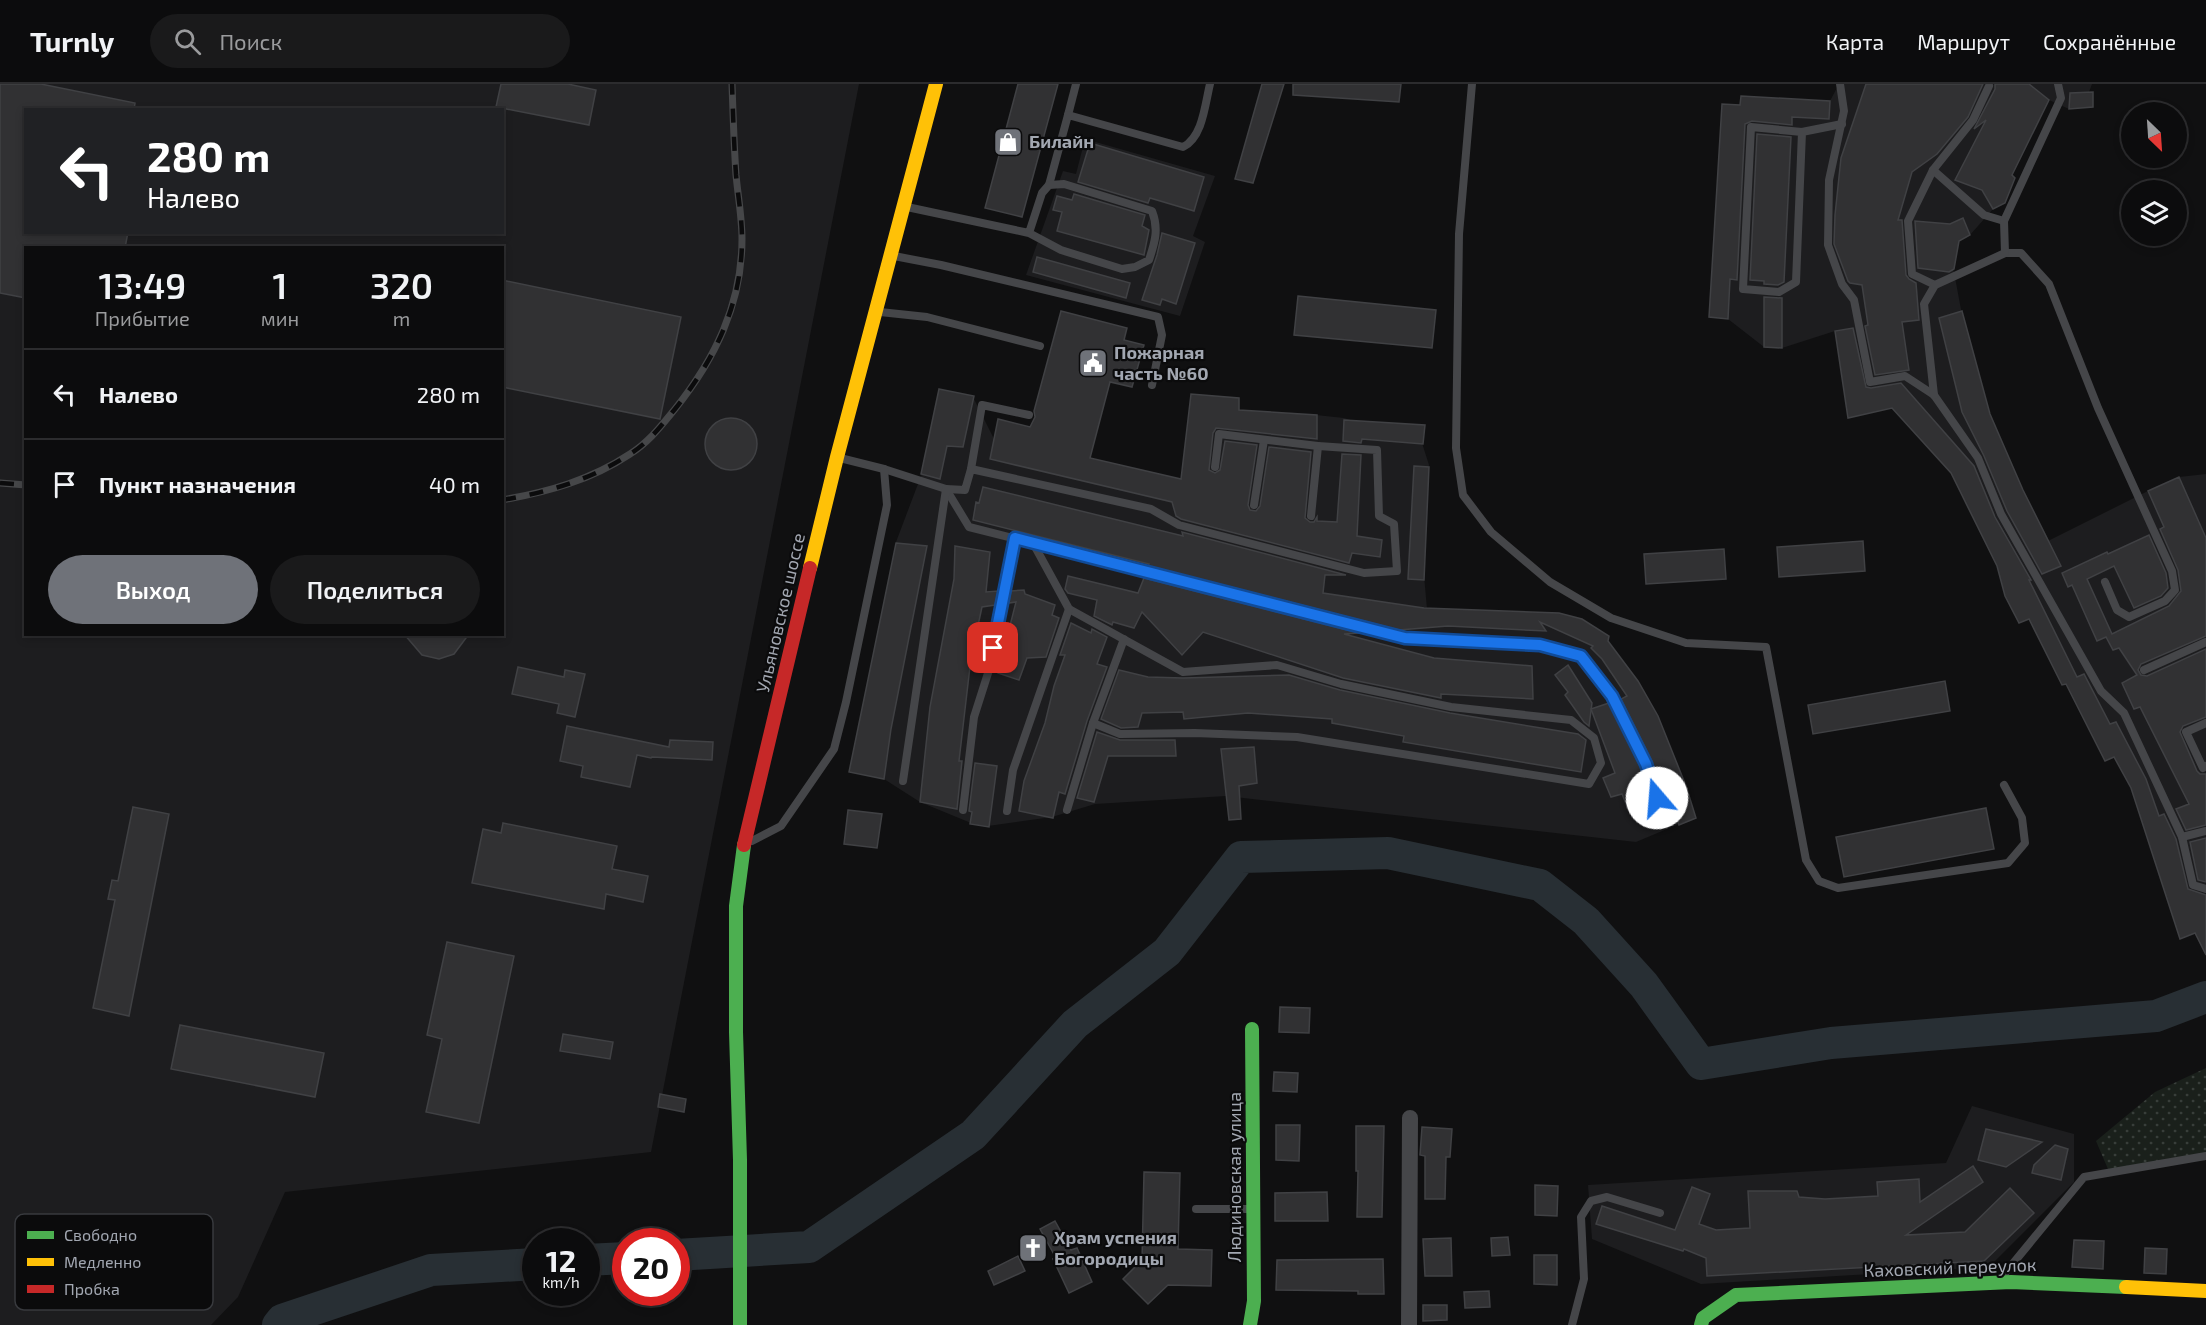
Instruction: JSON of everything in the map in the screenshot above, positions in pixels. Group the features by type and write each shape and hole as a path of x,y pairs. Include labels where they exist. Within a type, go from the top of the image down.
{"main road":[{"name":"Ульяновское шоссе","path":"740,1323 736,906 744,846 837,457 936,84"},
{"name":"Людиновская улица","path":"1250,1325 1254,1301 1252,1029"},
{"name":"Каховский переулок","path":"1702,1322 1736,1295 1997,1282 2206,1291"}],"street":[{"path":"1409,1325 1410,1118"}],"lane":[{"path":"1029,233 1042,193 1049,184 1076,84"},
{"path":"1068,115 1183,147 1196,136 1210,84"},
{"path":"1472,84 1459,234 1456,448 1463,495 1491,532 1550,582 1611,618 1686,643 1766,647 1806,860 1819,882 1838,888 2008,863 2025,843 2022,818 2004,785"},
{"path":"1840,84 1844,111 1829,180 1828,245 1842,284 1854,300 1870,382 1905,376 1935,395 1978,458 2001,514 2101,691 2124,713 2182,837 2193,885 2206,889"},
{"path":"2004,253 2004,221 2061,98 2058,84"},
{"path":"1935,285 1912,274 1908,221 1933,170 1973,120 1989,86"},
{"path":"1802,132 1796,282 1779,292 1743,289 1751,127 1802,132 1842,124"},
{"path":"1933,170 1984,215 2004,221"},
{"path":"903,206 1029,233 1061,250 1122,269 1135,267 1149,260 1157,224 1152,211 1065,184 1049,184"},
{"path":"1935,395 1924,304 1935,285 2004,253 2021,253 2049,284 2098,408 2172,571 2175,590 2166,601 2128,617 2117,610 2105,582"},
{"path":"890,256 1158,317 1162,335 1152,385"},
{"path":"876,312 927,317 1040,346"},
{"path":"837,457 946,489 965,490 982,405 1029,415"},
{"path":"971,469 1150,509 1179,525 1364,573 1396,571 1394,524 1379,516 1377,450 1318,446 1219,434 1215,467"},
{"path":"1254,505 1264,440"},
{"path":"1311,516 1318,446"},
{"path":"744,846 781,826 834,749 887,505 884,469"},
{"path":"946,489 969,526 1033,543 1405,638 1540,645 1581,656 1612,696 1646,764 1662,815"},
{"path":"903,781 946,489"},
{"path":"963,810 974,717 989,670 1015,538"},
{"path":"1033,543 1069,609 1183,672 1277,665 1341,684 1451,707 1571,720 1594,738 1601,763 1589,784 1297,737 1195,733 1120,734 1093,723"},
{"path":"1007,811 1013,770 1069,609"},
{"path":"1067,810 1093,723 1124,639"},
{"path":"2144,670 2206,642"},
{"path":"2206,723 2186,732 2203,768 2206,766"},
{"path":"2182,837 2206,831"},
{"path":"1997,1282 2084,1177 2206,1156"},
{"path":"1572,1325 1584,1279 1581,1217 1591,1200 1607,1197 1660,1213"},
{"path":"1196,1209 1254,1209"}],"shaded area":[{"path":"0,84 859,84 651,1152 285,1192 238,1297 211,1325 0,1325"},
{"path":"1839,84 2092,84 2086,100 2069,109 2049,100 1995,174 1993,209 1970,235 1943,243 1954,272 1983,427 2048,541 2148,491 2165,489 2179,477 2206,474 2206,932 2115,734 2063,671 1956,463 1894,397 1857,401 1835,331 1782,348 1772,340 1764,347 1728,319 1728,116 1755,104 1830,101"},
{"path":"1085,139 1215,176 1193,236 1205,242 1180,316 1026,275 1063,171 1076,174"},
{"path":"973,397 994,439 1015,453 1187,490 1199,418 1316,415 1344,418 1422,443 1429,465 1418,508 1427,609 1569,626 1605,647 1644,706 1679,824 1636,842 1226,796 1095,804 1052,817 988,826 971,823 920,802 884,779 896,542 921,476"},
{"path":"2206,1068 2206,1160 2108,1169 2096,1141 2155,1092"},
{"path":"1972,1106 2074,1134 2074,1182 1989,1267 1701,1284 1592,1239 1588,1185 1946,1163"}],"building":[{"path":"0,84 41,84 135,103 134,108 24,108 24,234 128,234 125,246 24,246 24,298 0,293"},
{"path":"501,84 568,84 596,90 589,125 496,107"},
{"path":"1018,84 1058,84 1022,217 985,208"},
{"path":"1262,84 1284,84 1253,183 1235,179"},
{"path":"1293,84 1401,84 1399,102 1293,95"},
{"path":"1866,84 1983,84 1968,117 1937,154 1912,172 1898,220 1902,220 1906,275 1916,283 1919,320 1902,322 1909,370 1875,375 1865,326 1868,325 1862,285 1848,281 1834,244 1841,158"},
{"path":"1995,84 2029,84 2049,100 2012,175 2015,178 2005,203 1993,209 1982,190 1955,180 1986,120 1974,129 1995,89"},
{"path":"2093,92 2093,107 2069,109 2070,93"},
{"path":"1741,96 1830,101 1829,119 1792,117 1792,125 1752,121 1745,124 1737,280 1730,279 1728,319 1709,317 1722,104 1740,105"},
{"path":"1757,134 1791,137 1784,282 1778,285 1750,280"},
{"path":"1090,143 1204,177 1194,211 1150,198 1148,203 1078,182"},
{"path":"1074,194 1145,215 1142,226 1149,230 1144,255 1057,231 1062,212 1053,210 1057,196 1072,200"},
{"path":"1963,218 1970,235 1959,241 1954,269 1949,272 1918,268 1915,221 1950,224"},
{"path":"1162,233 1195,243 1176,304 1162,299 1160,305 1142,300"},
{"path":"1037,257 1130,283 1126,298 1033,272"},
{"path":"504,280 681,317 660,419 504,387"},
{"path":"1298,296 1436,310 1432,348 1294,335"},
{"path":"1764,297 1782,298 1782,348 1764,347"},
{"path":"1061,311 1127,328 1124,340 1144,345 1132,387 1110,382 1090,458 1181,479 1191,394 1239,398 1239,410 1317,415 1317,439 1216,428 1213,433 1209,470 1215,473 1220,470 1225,441 1257,445 1248,505 1250,510 1256,511 1260,506 1269,447 1311,452 1305,518 1310,522 1314,522 1317,517 1317,521 1337,522 1342,454 1361,455 1357,536 1382,540 1380,557 1352,553 1349,563 1181,519 1176,516 1172,502 990,459 998,419 1030,427 1035,417 1034,411"},
{"path":"1962,311 1990,414 2023,490 2061,566 2042,574 2007,511 1984,456 1962,412 1939,318"},
{"path":"1853,328 1866,387 1901,383 1974,466 1995,517 2031,580 2029,580 2077,677 2084,674 2110,724 2116,722 2146,779 2159,816 2164,814 2176,839 2188,889 2206,895 2206,955 2195,933 2180,939 2131,788 2114,757 2105,761 2066,684 2062,685 2029,619 2019,623 2005,596 1997,566 1951,473 1892,408 1848,418 1835,331"},
{"path":"939,389 974,396 963,447 947,446 940,479 921,474"},
{"path":"726,418 736,418 750,425 757,444 750,463 736,470 726,470 716,466 709,459 705,449 705,439 709,429 716,422"},
{"path":"1344,420 1425,425 1423,444 1362,439 1361,443 1343,441"},
{"path":"1414,466 1429,467 1424,580 1408,579"},
{"path":"2179,477 2206,538 2206,636 2141,664 2138,670 2141,675 2147,676 2206,649 2206,717 2183,726 2180,732 2197,771 2200,774 2206,774 2206,825 2186,830 2176,809 2189,804 2140,707 2134,709 2122,683 2137,675 2119,648 2113,650 2106,637 2097,641 2072,585 2068,587 2062,573 2149,535 2166,573 2168,588 2161,596 2134,608 2114,566 2087,579 2112,634 2169,606 2181,591 2178,570 2160,529 2164,527 2148,491"},
{"path":"983,487 1183,536 1182,532 1346,575 1325,575 1323,593 1424,608 1559,613 1582,619 1609,636 1608,641 1638,681 1658,716 1686,786 1696,818 1679,825 1667,790 1662,792 1652,761 1621,699 1627,696 1602,659 1591,648 1593,646 1540,622 1546,631 1448,626 1399,630 1148,566 1149,564 973,520 976,502 979,503"},
{"path":"1863,541 1865,571 1779,577 1777,547"},
{"path":"896,543 927,546 891,729 884,779 849,772"},
{"path":"955,546 990,552 986,592 998,591 995,605 982,607 971,658 959,761 962,761 957,809 920,802 930,707 954,579"},
{"path":"1724,549 1726,579 1646,584 1644,554"},
{"path":"1068,576 1138,593 1144,578 1359,633 1344,634 1434,658 1532,666 1533,699 1441,694 1441,698 1343,678 1203,632 1182,655 1142,612 1134,628 1113,622 1112,625 1094,616 1097,600 1068,593 1065,589"},
{"path":"1024,590 1025,594 1055,605 1052,615 1059,618 1046,657 1027,658 1019,680 998,673 1016,602 1009,603 1011,591"},
{"path":"1071,623 1091,633 1092,629 1107,637 1097,664 1107,667 1087,721 1065,794 1059,792 1053,818 1019,811 1024,781 1045,723 1054,686 1065,655 1060,655"},
{"path":"406,636 468,636 454,654 439,659 422,655"},
{"path":"1568,665 1592,703 1589,726 1565,695 1568,692 1555,675"},
{"path":"518,667 564,677 565,670 585,674 575,717 557,713 559,704 512,694"},
{"path":"1119,670 1148,677 1289,675 1340,690 1450,713 1578,734 1586,740 1581,772 1403,742 1404,736 1332,723 1332,719 1248,713 1184,719 1183,712 1142,713 1138,727 1121,728 1101,719"},
{"path":"1945,681 1950,711 1813,734 1808,705"},
{"path":"1609,703 1640,766 1650,797 1627,806 1622,794 1611,797 1603,778 1615,773 1591,709"},
{"path":"567,726 669,747 670,740 713,742 712,760 651,758 637,755 630,787 581,777 583,766 560,761"},
{"path":"1097,732 1120,740 1175,740 1176,756 1108,756 1094,802 1077,798"},
{"path":"1254,747 1257,783 1239,786 1241,819 1229,820 1221,749"},
{"path":"975,763 997,766 989,827 970,824 972,812 969,811"},
{"path":"133,807 169,814 129,1016 93,1008 115,900 108,899 112,880 118,881"},
{"path":"1986,808 1994,849 1844,877 1836,837"},
{"path":"848,810 882,814 877,848 844,844"},
{"path":"503,823 617,846 612,869 648,876 643,902 606,894 604,909 472,883 483,829 501,833"},
{"path":"2206,838 2206,882 2198,880 2190,842"},
{"path":"447,942 514,956 479,1123 426,1112 442,1039 427,1035"},
{"path":"1280,1007 1310,1008 1309,1033 1279,1032"},
{"path":"180,1025 324,1053 315,1097 171,1069"},
{"path":"563,1034 613,1042 610,1059 560,1051"},
{"path":"1274,1072 1298,1073 1297,1092 1273,1091"},
{"path":"660,1094 686,1099 684,1112 658,1107"},
{"path":"1276,1125 1300,1125 1299,1161 1276,1160"},
{"path":"1356,1126 1384,1126 1382,1217 1357,1217"},
{"path":"1422,1127 1452,1129 1450,1157 1446,1157 1445,1199 1425,1199 1425,1156 1420,1155"},
{"path":"1986,1129 2042,1142 2006,1167 1978,1160"},
{"path":"2055,1145 2068,1149 2061,1180 2032,1173 2034,1165"},
{"path":"1973,1166 1983,1182 1906,1235 1965,1232 2010,1188 2034,1213 1984,1261 1707,1276 1706,1258 1684,1249 1683,1251 1596,1224 1602,1206 1675,1230 1692,1187 1710,1194 1699,1224 1716,1230 1750,1228 1748,1191 1797,1191 1799,1197 1825,1199 1878,1196 1877,1182 1919,1179 1920,1202"},
{"path":"1144,1172 1180,1173 1178,1249 1212,1250 1211,1286 1168,1285 1148,1304 1123,1279 1142,1260"},
{"path":"1535,1185 1558,1186 1557,1216 1535,1215"},
{"path":"1327,1192 1328,1221 1275,1221 1275,1193"},
{"path":"1055,1221 1071,1250 1077,1248 1092,1282 1069,1293 1053,1259 1056,1258 1040,1229"},
{"path":"1508,1237 1510,1255 1492,1256 1491,1238"},
{"path":"1451,1238 1452,1276 1425,1276 1423,1239"},
{"path":"2074,1240 2104,1241 2103,1269 2072,1267"},
{"path":"2145,1248 2167,1249 2166,1274 2144,1273"},
{"path":"1534,1255 1557,1255 1557,1285 1534,1284"},
{"path":"1018,1256 1025,1271 994,1285 988,1271"},
{"path":"1383,1259 1384,1294 1358,1294 1358,1291 1276,1290 1277,1260"},
{"path":"1489,1291 1490,1307 1465,1308 1464,1292"},
{"path":"1423,1305 1447,1305 1447,1320 1423,1321"}],"waterway":[{"path":"690,1254 809,1247 973,1135 1075,1024 1167,952 1241,857 1388,853 1540,885 1586,921 1644,985 1701,1064 1831,1043 2156,1016 2206,997"},
{"path":"600,1259 612,1259"},
{"path":"278,1325 282,1320 431,1270 522,1265"}],"railway":[{"path":"504,500 569,484 600,471 637,449 675,409 714,350 731,308 741,263 742,231 736,175 732,84"},
{"path":"0,483 24,485"}],"traffic: fast":[{"path":"740,1325 736,906 744,845"},
{"path":"1250,1325 1254,1301 1252,1029"},
{"path":"1701,1325 1703,1318 1736,1295 2011,1282 2126,1287"}],"traffic: slow":[{"path":"810,568 837,457 936,84"},
{"path":"2126,1287 2206,1291"}],"traffic: jam":[{"path":"744,845 810,568"}],"place":[{"name":"Билайн","path":"1008,142"},
{"name":"Пожарная часть №60","path":"1093,363"},
{"name":"Храм успения Богородицы","path":"1033,1248"}],"route":[{"path":"993,648 1015,538 1405,638 1540,645 1581,656 1612,696 1646,764 1657,798"}]}
